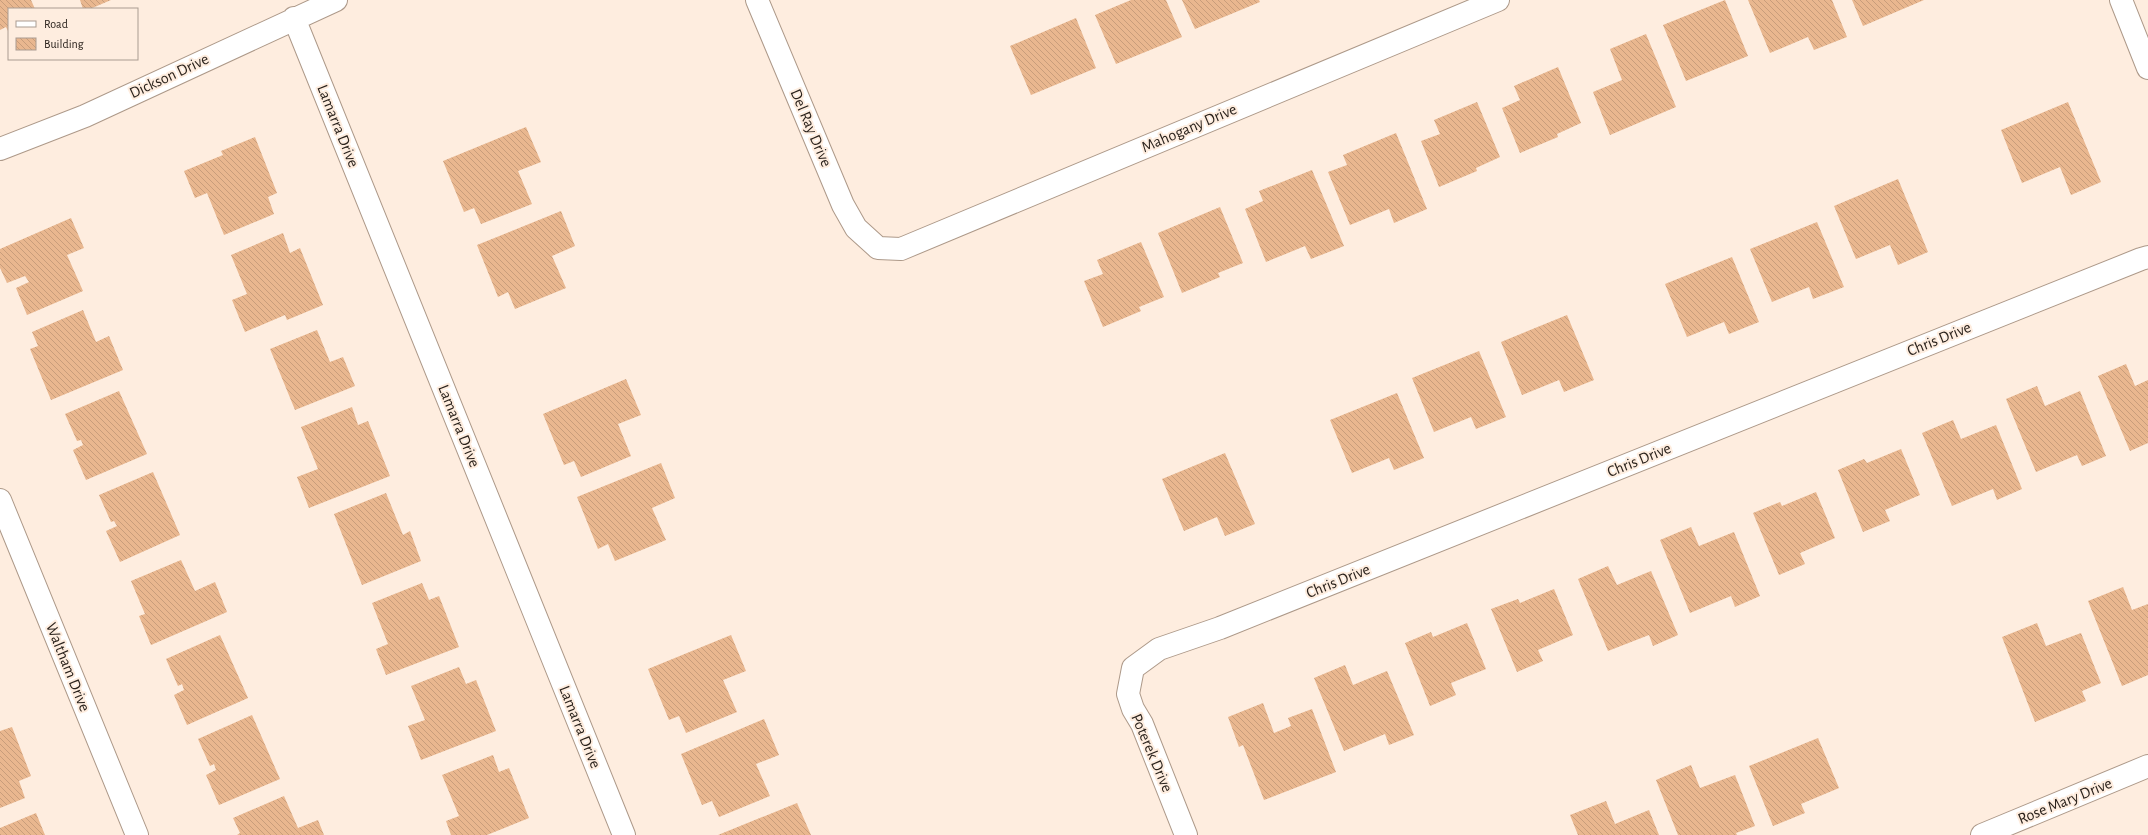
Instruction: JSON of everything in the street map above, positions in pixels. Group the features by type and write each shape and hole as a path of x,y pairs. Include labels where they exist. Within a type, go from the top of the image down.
{"street":[{"name":"Dickson Drive","path":"0,149 85,116 294,18 336,0"},
{"name":"Del Ray Drive","path":"757,0 843,205 856,228 878,248"},
{"name":"Mahogany Drive","path":"878,248 901,249 1498,0"},
{"path":"2120,0 2148,68"},
{"name":"Lamarra Drive","path":"294,18 624,835"},
{"name":"Chris Drive","path":"1133,668 1159,649 1220,628 2140,258 2148,257"},
{"name":"Waltham Drive","path":"0,500 136,835"},
{"name":"Poterek Drive","path":"1133,668 1128,694 1133,709 1142,724 1186,835"},
{"name":"Rose Mary Drive","path":"1982,835 2148,766"}],"building":[{"path":"0,0 31,0 35,8 8,8 8,31 6,27 0,30"},
{"path":"80,0 111,0 92,8 83,8"},
{"path":"1131,0 1166,0 1182,37 1116,64 1095,15"},
{"path":"1182,0 1259,0 1260,2 1195,29"},
{"path":"1725,0 1748,56 1686,81 1663,25"},
{"path":"1748,0 1832,0 1847,37 1814,50 1808,37 1770,53"},
{"path":"1852,0 1924,0 1863,26"},
{"path":"1076,18 1096,68 1031,95 1010,46"},
{"path":"1646,34 1676,107 1610,135 1593,92 1622,80 1610,49"},
{"path":"1558,67 1581,123 1557,134 1558,137 1520,153 1502,108 1520,100 1514,86"},
{"path":"1477,102 1500,157 1476,168 1477,171 1439,187 1421,141 1440,134 1434,120"},
{"path":"2068,102 2101,182 2071,195 2060,167 2022,183 2001,130"},
{"path":"526,127 541,162 518,171 532,204 481,224 474,208 464,212 443,161"},
{"path":"1396,133 1427,209 1394,223 1389,209 1350,225 1328,172 1347,165 1343,155"},
{"path":"255,137 277,193 268,197 274,214 224,235 207,193 195,198 184,171 223,155 221,151"},
{"path":"1312,170 1344,246 1311,259 1305,246 1266,262 1245,209 1263,201 1259,191"},
{"path":"1898,179 1928,252 1898,265 1890,245 1856,259 1834,206"},
{"path":"1220,207 1243,263 1218,273 1220,277 1182,293 1158,233"},
{"path":"561,211 575,246 552,256 566,288 515,309 508,292 498,297 477,245"},
{"path":"71,218 84,248 67,255 83,291 27,315 16,288 29,282 25,276 7,283 0,268 0,249"},
{"path":"1817,222 1844,287 1813,299 1809,287 1772,302 1750,249"},
{"path":"283,233 290,253 300,248 323,305 287,320 285,315 245,332 232,300 247,294 231,255"},
{"path":"1141,242 1164,297 1139,307 1141,311 1103,327 1084,281 1103,274 1097,260"},
{"path":"1732,257 1759,322 1729,334 1724,322 1687,337 1665,284"},
{"path":"83,310 96,342 109,336 123,370 51,400 30,349 38,346 32,332"},
{"path":"1567,315 1594,380 1564,392 1559,380 1522,395 1501,342"},
{"path":"317,330 330,362 343,357 355,386 295,410 270,349"},
{"path":"1479,351 1506,417 1476,429 1471,417 1434,432 1412,378"},
{"path":"2126,364 2135,386 2148,380 2148,443 2130,451 2098,376"},
{"path":"626,379 641,415 618,424 631,456 581,477 574,461 564,465 543,414"},
{"path":"2037,386 2045,406 2080,391 2106,456 2082,466 2077,455 2036,472 2006,399"},
{"path":"119,391 147,454 86,480 73,450 83,445 81,440 77,441 65,414"},
{"path":"1397,393 1424,458 1394,470 1389,458 1352,473 1330,420"},
{"path":"352,407 358,425 368,421 390,476 309,508 297,477 318,469 301,427"},
{"path":"1953,420 1961,439 1996,425 2022,489 1997,500 1993,489 1952,506 1922,433"},
{"path":"1901,449 1920,495 1885,510 1890,521 1863,532 1838,470 1864,459 1867,463"},
{"path":"1225,453 1255,524 1225,536 1217,517 1184,531 1162,479"},
{"path":"661,463 675,498 652,508 666,540 615,561 608,544 598,549 577,497"},
{"path":"153,472 180,535 120,562 106,531 117,526 114,521 111,522 99,495"},
{"path":"1816,492 1835,538 1800,553 1805,564 1779,575 1753,513 1780,502 1782,506"},
{"path":"386,493 403,535 410,531 421,561 362,585 334,514"},
{"path":"1691,527 1699,546 1734,532 1760,596 1735,607 1731,596 1690,613 1660,540"},
{"path":"181,560 195,591 215,582 227,612 151,645 139,616 145,614 131,581"},
{"path":"1608,566 1617,585 1651,571 1678,635 1653,646 1649,635 1608,651 1578,579"},
{"path":"422,583 429,600 439,596 459,647 386,675 376,649 388,644 372,603"},
{"path":"2123,587 2132,610 2148,604 2148,675 2122,686 2088,601"},
{"path":"1554,589 1573,635 1538,650 1543,661 1517,672 1491,609 1518,599 1520,603"},
{"path":"1467,623 1486,669 1451,683 1456,695 1430,706 1405,643 1431,632 1433,637"},
{"path":"2037,623 2046,646 2081,633 2101,683 2082,691 2086,701 2035,722 2002,637"},
{"path":"220,635 248,698 187,725 174,695 184,690 182,684 178,686 166,659"},
{"path":"731,635 746,671 723,680 737,712 686,733 679,716 669,720 648,669"},
{"path":"1345,665 1353,685 1387,671 1414,735 1389,745 1385,734 1344,751 1314,678"},
{"path":"459,667 466,684 476,680 496,731 421,760 408,726 425,720 411,686"},
{"path":"1263,703 1274,733 1291,726 1288,718 1312,709 1336,772 1264,800 1243,745 1239,747 1228,717"},
{"path":"252,715 280,779 219,805 206,775 216,770 214,764 210,766 198,739"},
{"path":"764,719 779,755 756,764 770,796 719,817 712,801 702,805 681,754"},
{"path":"12,727 31,776 19,781 25,798 0,808 0,731"},
{"path":"1818,738 1839,788 1801,804 1805,813 1773,826 1749,766"},
{"path":"493,755 499,772 509,768 529,818 487,835 451,835 446,821 459,816 442,775"},
{"path":"1691,765 1700,788 1735,775 1755,826 1736,833 1737,835 1678,835 1656,780"},
{"path":"284,796 298,828 318,820 324,835 237,835 240,833 233,818"},
{"path":"1606,801 1615,824 1649,810 1659,835 1578,835 1570,815"},
{"path":"797,803 811,835 718,835"},
{"path":"36,813 45,835 0,835 0,828"}]}
